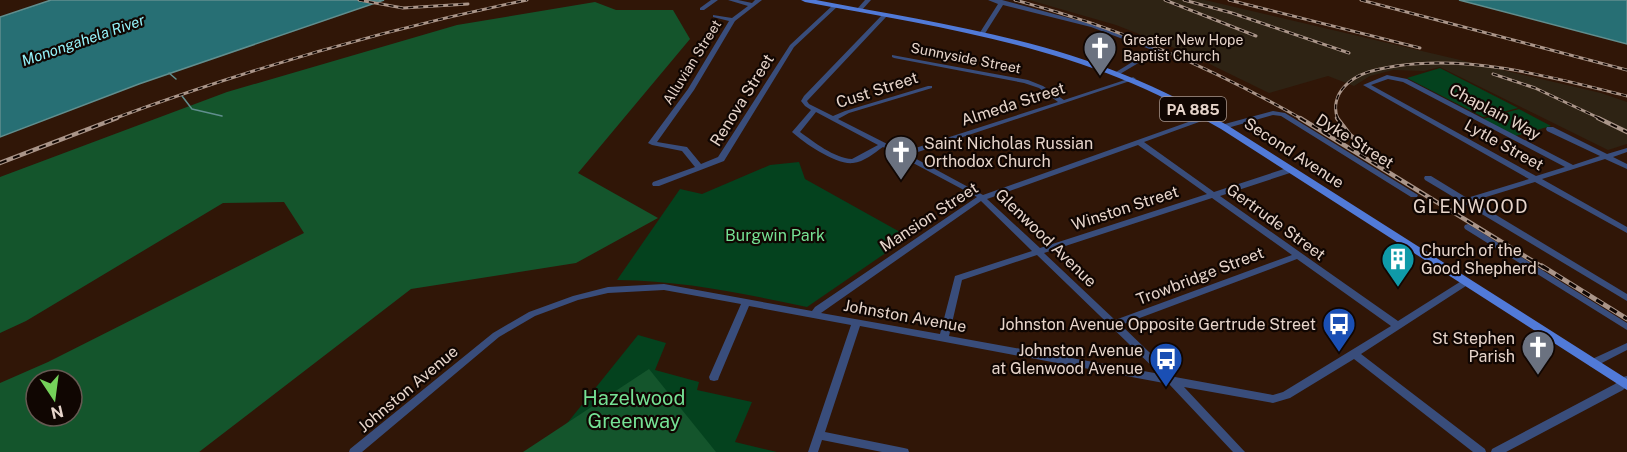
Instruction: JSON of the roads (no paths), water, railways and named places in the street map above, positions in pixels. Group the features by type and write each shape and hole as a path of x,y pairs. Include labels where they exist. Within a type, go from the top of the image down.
{"main road":[{"name":"Second Avenue","path":"805,0 982,34 1059,53 1132,79 1208,117 1626,383"}],"street":[{"path":"702,9 715,0"},
{"path":"731,0 753,5"},
{"name":"Alluvian Street","path":"652,143 691,90 733,20 759,0"},
{"path":"859,10 868,0"},
{"path":"992,0 1093,26 1157,50 1118,74"},
{"path":"982,34 1002,2"},
{"name":"Renova Street","path":"656,184 722,159 792,46 835,6"},
{"path":"882,145 852,161 846,161 806,140 796,132 814,110 807,105 804,99 885,15"},
{"path":"715,16 733,20"},
{"name":"Sunnyside Street","path":"894,56 1026,81 1063,102"},
{"path":"1367,87 1370,82 1387,77 1405,80"},
{"name":"Almeda Street","path":"902,155 1132,79"},
{"name":"Chaplain Way","path":"1405,80 1573,168"},
{"name":"Cust Street","path":"832,119 847,112 930,87"},
{"name":"Lytle Street","path":"1367,87 1627,230"},
{"name":"Glenwood Avenue","path":"814,110 982,198 1174,382 1240,452"},
{"name":"Dyke Street","path":"1224,127 1279,113 1414,195"},
{"name":"Mansion Street","path":"815,315 818,309 982,198 1208,117"},
{"path":"1550,129 1627,167"},
{"name":"Gertrude Street","path":"1139,142 1396,325"},
{"path":"652,143 684,149 699,167"},
{"path":"1466,201 1627,150"},
{"name":"Winston Street","path":"944,338 958,278 1290,170"},
{"path":"1428,178 1627,298"},
{"path":"1468,227 1627,327"},
{"name":"Trowbridge Street","path":"1114,324 1297,256"},
{"name":"Johnston Avenue","path":"354,452 496,335 532,314 576,298 633,287 664,287 1267,399 1278,399 1354,354 1466,282"},
{"path":"714,377 746,303"},
{"path":"813,452 856,323"},
{"path":"1593,363 1627,346"},
{"path":"1354,354 1481,452"},
{"path":"1496,452 1626,383"},
{"path":"819,435 904,452"}],"water":[{"name":"Monongahela River","path":"51,0 384,0 139,84 0,137 0,17"},
{"path":"1459,0 1627,0 1627,44"}],"waterway":[{"path":"169,73 176,79"},
{"path":"182,96 192,109 222,116"}],"railway":[{"path":"359,0 403,8 468,4"},
{"path":"113,119 215,83 370,37 527,0"},
{"path":"1015,0 1091,23 1163,50 1198,65 1302,119"},
{"path":"1165,0 1256,36"},
{"path":"1184,0 1232,13 1349,53"},
{"path":"1229,0 1420,48"},
{"path":"1361,0 1627,70"},
{"path":"1338,119 1336,110 1338,97 1345,86 1356,77 1382,68 1425,63 1454,63 1512,70 1627,96"},
{"path":"1493,74 1535,88 1601,119"},
{"path":"0,163 117,118"},
{"path":"1300,118 1544,268"},
{"path":"1337,118 1350,135 1370,151"},
{"path":"1598,118 1627,132"},
{"path":"1542,266 1627,319"}],"place":[{"name":"Greater New Hope Baptist Church","path":"1100,77"},
{"name":"Saint Nicholas Russian Orthodox Church","path":"901,181"},
{"name":"Church of the Good Shepherd","path":"1398,288"},
{"name":"Johnston Avenue Opposite Gertrude Street","path":"1339,353"},
{"name":"St Stephen Parish","path":"1538,376"},
{"name":"Johnston Avenue at Glenwood Avenue","path":"1166,388"}],"district":[{"name":"GLENWOOD","path":"1471,206"}],"park label":[{"name":"Burgwin Park","path":"775,235"},
{"name":"Hazelwood Greenway","path":"634,410"}]}
